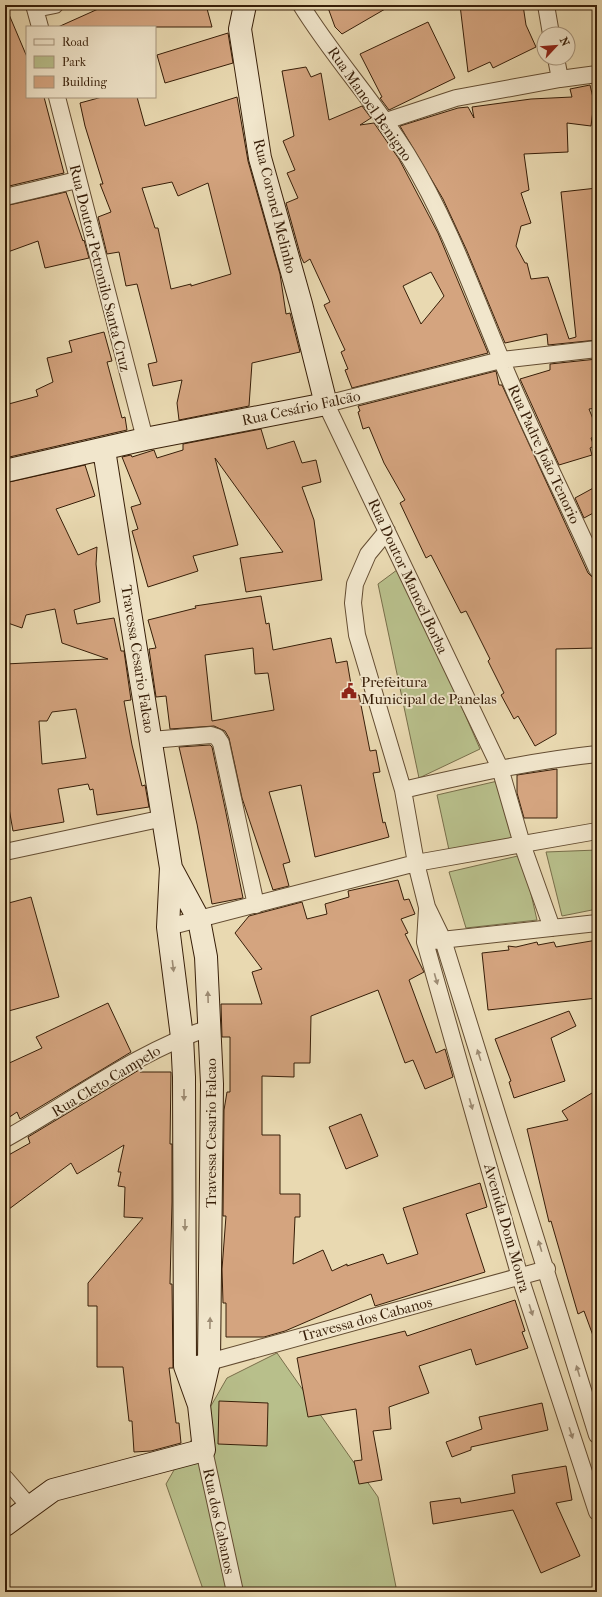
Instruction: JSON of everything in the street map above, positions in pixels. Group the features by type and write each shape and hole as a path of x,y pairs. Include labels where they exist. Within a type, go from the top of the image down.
{"street":[{"path":"40,26 35,7 55,5"},
{"name":"Rua Coronel Melinho","path":"245,5 240,28 260,158 301,304 326,404"},
{"name":"Rua Manoel Benigno","path":"301,5 333,52 386,121 408,155 448,229 501,360"},
{"path":"546,5 550,26"},
{"path":"558,66 560,79"},
{"path":"386,121 456,98 560,79 597,74"},
{"name":"Rua Doutor Petronilo Santa Cruz","path":"57,98 77,180 145,439"},
{"path":"5,197 77,180"},
{"name":"Rua Cesário Falcão","path":"5,471 104,450 145,439 326,404 501,360 597,348"},
{"name":"Rua Padre João Tenorio","path":"501,360 597,569"},
{"name":"Rua Doutor Manoel Borba","path":"326,404 500,768 522,844 552,928"},
{"name":"Travessa Cesario Falcao","path":"104,450 171,868 168,927 182,1037 184,1077 185,1366 199,1405 204,1450"},
{"path":"387,530 368,554 354,584 353,603 357,635 403,790 416,863 427,907"},
{"path":"151,740 211,735 217,737 221,743 256,905"},
{"path":"403,790 500,768 597,754"},
{"path":"5,852 164,818"},
{"path":"168,927 416,863 597,832"},
{"name":"Travessa Cesario Falcao","path":"171,868 199,920 206,957 212,1084 210,1362 199,1405"},
{"name":"Avenida Dom Moura","path":"427,907 443,940 547,1269 597,1435"},
{"name":"Avenida Dom Moura","path":"427,907 425,942 520,1277 597,1512"},
{"path":"425,942 597,923"},
{"name":"Rua Cleto Campelo","path":"5,1139 44,1118 113,1075 182,1037 209,1028"},
{"path":"486,1154 509,1149"},
{"name":"Travessa dos Cabanos","path":"185,1366 210,1362 547,1269"},
{"path":"560,1397 584,1391"},
{"path":"5,1524 53,1490 204,1450"},
{"name":"Rua dos Cabanos","path":"204,1450 235,1592"},
{"path":"5,1478 29,1506"}],"green space":[{"path":"401,567 480,749 419,778 378,584"},
{"path":"502,780 516,837 449,850 437,795"},
{"path":"597,850 597,909 562,916 546,852"},
{"path":"522,855 537,920 466,928 449,872"},
{"path":"277,1353 378,1497 397,1592 204,1592 166,1484 227,1378"}],"building":[{"path":"5,5 26,55 26,98 44,98 64,173 5,187"},
{"path":"107,5 206,5 212,27 156,26 60,26"},
{"path":"327,5 392,5 342,34 335,27"},
{"path":"460,5 523,5 526,25 536,47 493,68 490,62 468,72"},
{"path":"428,22 455,78 389,110 380,98 382,97 360,54"},
{"path":"228,33 233,63 165,83 157,55"},
{"path":"306,67 311,77 321,73 329,120 362,106 371,118 360,125 374,123 399,159 438,233 488,353 352,388 345,370 348,369 341,352 345,350 324,305 330,302 310,259 304,263 301,257 286,203 298,198 287,173 295,170 283,141 294,136 282,71","holes":["431,272 444,296 421,324 403,286"]},
{"path":"590,85 594,102 591,126 567,123 568,152 524,154 529,190 521,193 531,223 521,226 516,246 525,263 527,263 531,279 548,277 569,339 576,337 561,192 597,188 597,340 548,345 547,334 505,343 467,251 443,199 400,126 458,108 468,107 474,118 472,107 531,99 572,97 570,89"},
{"path":"237,97 248,161 280,274 286,314 290,313 300,352 252,363 249,406 179,420 177,403 182,380 153,386 148,364 157,362 137,284 126,286 119,252 107,254 98,217 111,212 100,184 103,184 85,126 80,103 98,98 137,98 145,126","holes":["172,182 178,196 208,183 231,274 191,286 191,284 171,289 158,228 155,228 142,188"]},
{"path":"66,192 83,241 84,240 89,258 45,268 38,241 5,253 5,206"},
{"path":"104,332 112,361 107,362 122,418 125,417 127,430 5,458 5,405 38,396 36,390 53,382 47,358 72,352 69,341"},
{"path":"597,359 597,408 589,409 597,429 597,436 591,438 594,446 590,448 592,455 559,465 520,379 550,370 550,364"},
{"path":"496,371 499,385 502,385 588,573 592,577 597,578 597,648 556,649 556,734 535,746 518,716 514,719 501,695 504,693 488,661 490,659 466,611 461,613 431,555 426,558 400,503 405,500 384,463 369,427 363,429 358,412 360,411 358,406"},
{"path":"261,429 267,449 294,441 302,463 316,460 321,482 302,487 314,520 322,580 246,592 240,558 283,552 215,458 238,545 193,556 198,571 148,587 132,531 138,529 131,507 141,504 122,457 131,455 132,457 154,450 157,458 183,450 183,444"},
{"path":"85,465 95,496 56,509 78,555 97,547 96,564 100,602 74,610 77,624 114,618 121,651 124,651 131,700 124,701 132,745 142,786 145,785 149,807 97,815 93,789 90,790 88,784 58,789 64,822 13,831 7,797 5,798 5,664 108,659 62,643 55,609 26,615 22,628 5,622 5,483","holes":["76,709 86,758 42,764 39,721 47,721 52,712"]},
{"path":"597,486 597,511 584,518 575,498"},
{"path":"261,596 266,624 269,623 273,650 331,638 336,663 347,661 353,696 359,695 370,751 376,750 380,772 373,773 383,823 385,822 389,837 315,857 301,785 269,792 290,862 283,864 289,886 273,890 242,798 229,738 225,731 214,726 170,729 166,696 156,697 149,649 156,648 148,620 196,608 195,606","holes":["253,648 255,674 268,673 274,710 212,721 205,655"]},
{"path":"210,745 212,747 243,898 212,904 197,824 179,747"},
{"path":"557,769 557,818 524,818 517,793 517,775"},
{"path":"398,880 404,900 409,899 415,914 401,919 408,933 405,934 424,972 409,980 436,1053 445,1049 453,1077 425,1089 413,1060 405,1063 378,990 311,1016 310,1063 294,1063 294,1077 262,1076 262,1135 280,1135 280,1194 300,1194 300,1217 295,1217 293,1264 323,1250 332,1271 347,1264 347,1266 383,1254 387,1264 418,1254 403,1208 480,1183 487,1207 466,1214 485,1272 375,1306 371,1294 285,1331 264,1337 226,1337 226,1303 223,1303 222,1269 226,1216 223,1216 224,1110 227,1092 230,1092 230,1037 222,1037 221,1004 262,1004 252,972 262,969 235,933 249,916 302,902 307,919 327,914 325,904 349,897 348,891"},
{"path":"31,897 59,997 5,1012 5,904"},
{"path":"597,940 597,998 488,1010 482,953 509,950 508,946 516,947 537,942 538,945 554,942 556,947"},
{"path":"108,1003 131,1052 20,1119 17,1112 5,1120 5,1065 42,1048 36,1037"},
{"path":"569,1011 576,1026 551,1038 565,1081 514,1098 509,1082 511,1081 495,1039"},
{"path":"139,1070 140,1072 171,1072 170,1144 172,1144 172,1202 170,1284 172,1284 173,1368 169,1368 176,1423 179,1423 181,1443 151,1451 134,1452 132,1421 129,1421 123,1367 97,1367 97,1306 88,1306 88,1283 143,1218 124,1217 125,1187 118,1186 121,1172 118,1172 124,1145 77,1174 71,1163 5,1212 5,1157 30,1143 28,1137"},
{"path":"597,1090 597,1341 595,1341 584,1311 578,1314 551,1221 549,1222 527,1129 568,1120 562,1111"},
{"path":"361,1114 378,1156 346,1169 329,1127"},
{"path":"515,1300 525,1331 522,1332 528,1348 476,1365 471,1349 419,1366 429,1393 389,1407 391,1429 373,1431 382,1480 359,1484 354,1461 362,1460 356,1409 308,1417 297,1358 405,1331 407,1336"},
{"path":"219,1401 268,1403 267,1446 218,1444"},
{"path":"542,1403 548,1430 471,1447 471,1450 452,1457 446,1442 482,1429 479,1417"},
{"path":"566,1466 572,1500 556,1503 580,1556 541,1573 513,1510 433,1524 430,1502 460,1498 461,1503 515,1493 512,1475"}],"place":[{"name":"Prefeitura Municipal de Panelas","path":"349,691"}]}
